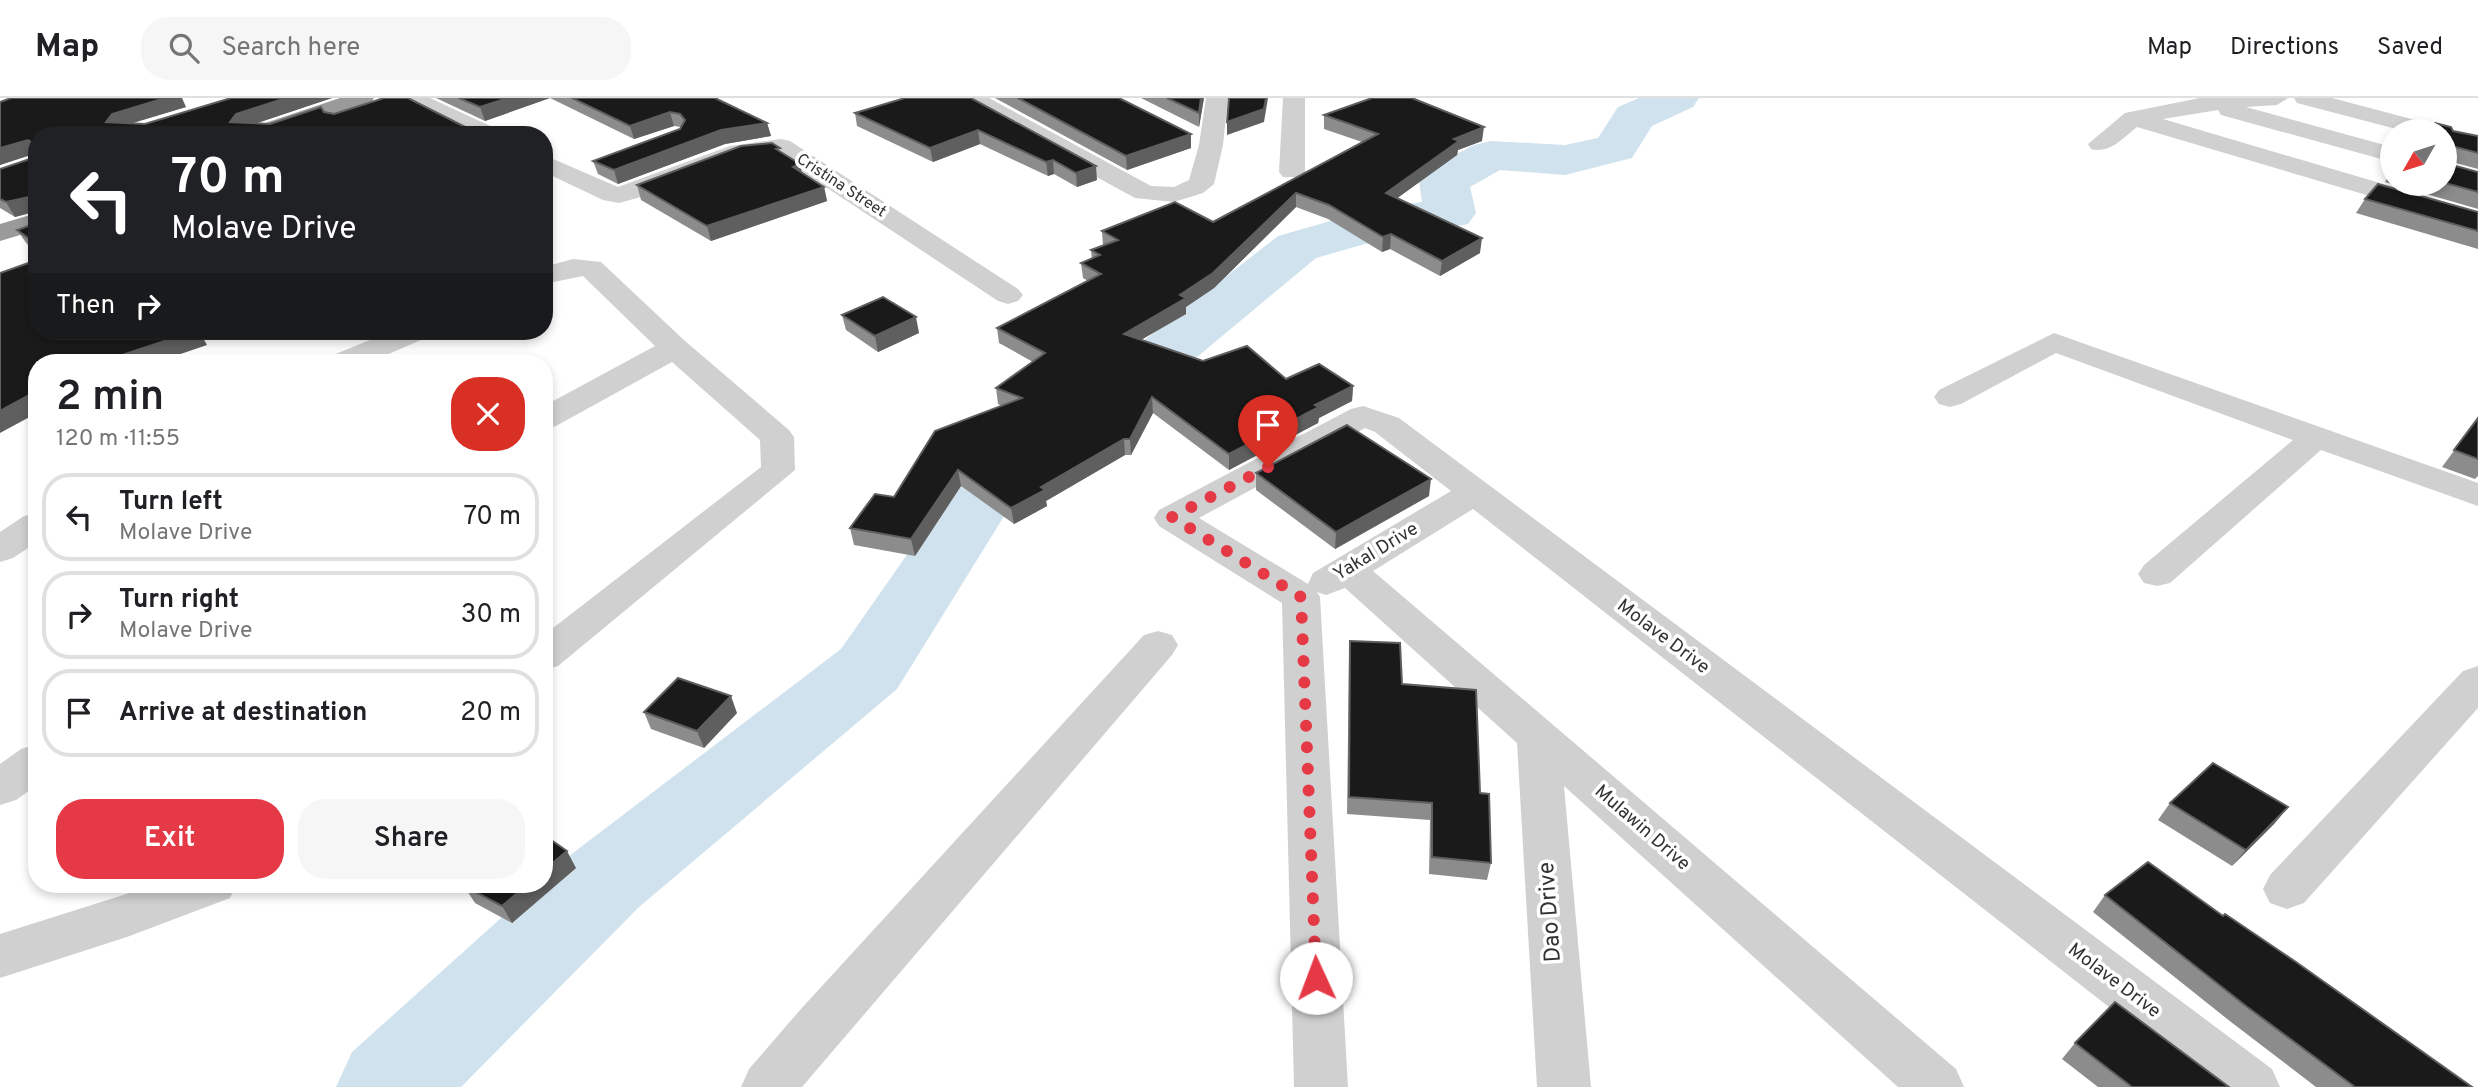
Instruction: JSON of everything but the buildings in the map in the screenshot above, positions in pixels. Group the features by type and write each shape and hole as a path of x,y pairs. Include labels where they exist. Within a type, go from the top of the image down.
{"highway":[{"path":"278,126 363,98"},
{"path":"316,126 398,98"},
{"path":"0,218 28,209"},
{"path":"0,233 28,224"}],"street":[{"path":"411,98 472,126"},
{"path":"978,98 982,105 1144,193 1166,197 1185,193 1200,184 1211,145 1217,98"},
{"path":"1292,172 1294,98"},
{"path":"2100,144 2133,118 2205,104 2277,98"},
{"path":"2305,98 2385,119"},
{"path":"2205,104 2380,152"},
{"path":"2133,118 2478,220"},
{"path":"1187,134 1211,145"},
{"name":"Cristina Street","path":"556,177 619,195 737,151 759,145 781,146 1008,295"},
{"path":"556,177 604,160"},
{"path":"553,273 573,267 591,268 674,348 776,437 778,470 553,649"},
{"path":"363,354 396,340"},
{"path":"1950,397 2054,342 2478,495"},
{"path":"553,414 674,348"},
{"name":"Molave Drive","path":"1301,597 1172,517 1363,416 1387,425 2253,1087"},
{"path":"2157,575 2315,438"},
{"name":"Yakal Drive","path":"1301,597 1474,493"},
{"path":"0,550 28,530"},
{"name":"Mulawin Drive","path":"1347,569 1937,1087"},
{"path":"1301,597 1321,1087"},
{"path":"768,1087 818,1027 1158,645"},
{"path":"2287,890 2478,681"},
{"name":"Dao Drive","path":"1538,737 1564,1087"},
{"path":"0,788 28,768"},
{"path":"0,956 127,916 188,893"}],"waterway":[{"path":"389,1087 606,880 869,669 913,598 986,491 1133,379 1297,247 1373,225 1450,213 1444,181 1491,155 1565,160 1615,148 1634,117 1677,98"}],"route":[{"path":"1268,467 1172,517 1301,597 1316,978"}]}
